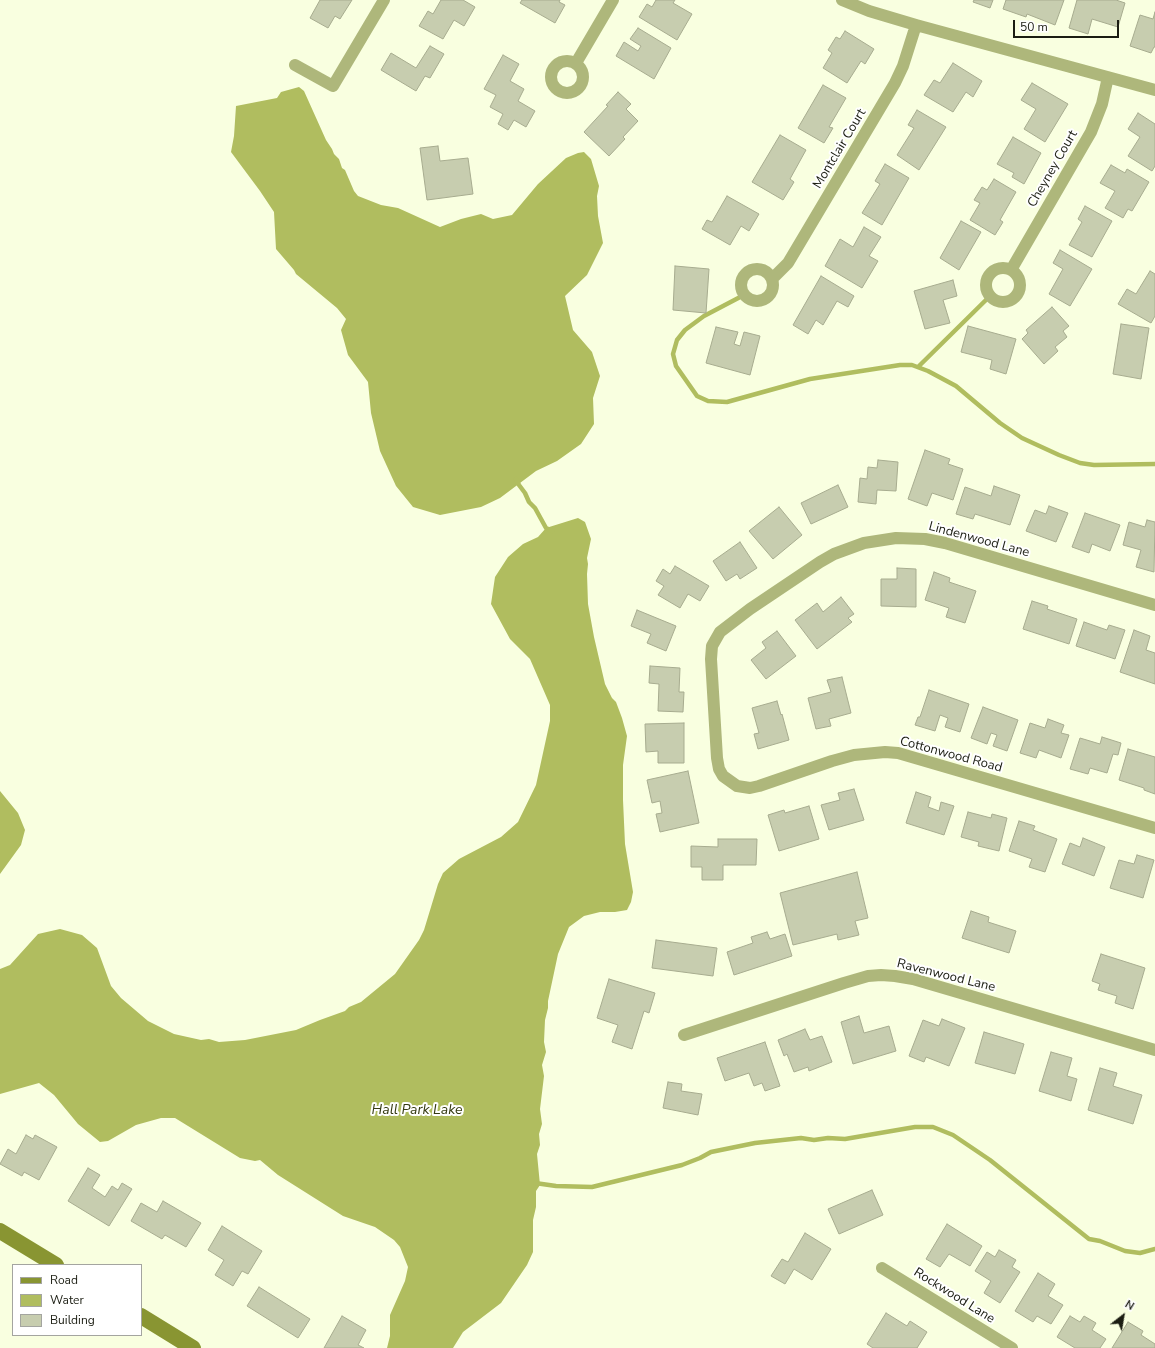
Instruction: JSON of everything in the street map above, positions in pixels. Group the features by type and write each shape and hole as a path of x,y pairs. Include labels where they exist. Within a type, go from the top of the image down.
{"street":[{"path":"295,65 333,86 384,0"},
{"path":"576,63 613,0"},
{"path":"842,0 869,11 916,25 1155,90"},
{"name":"Montclair Court","path":"772,279 788,263 895,83 905,60 916,25"},
{"name":"Cheyney Court","path":"1011,270 1092,132 1102,104 1108,77"},
{"name":"Lindenwood Lane","path":"712,677 712,646 720,632 750,609 834,554 864,543 881,540 910,538 945,543 1155,605"},
{"name":"Cottonwood Road","path":"712,677 719,769 723,776 737,786 750,788 759,786 854,755 885,752 898,753 1155,828"},
{"name":"Ravenwood Lane","path":"684,1036 844,982 868,976 881,975 913,979 1155,1050"},
{"path":"0,1231 54,1264"},
{"name":"Rockwood Lane","path":"882,1268 1012,1348"},
{"path":"142,1317 193,1348"}],"water":[{"path":"299,87 304,91 326,140 334,154 339,159 342,168 345,170 354,191 358,196 381,205 398,208 440,227 461,219 481,214 493,219 512,215 538,184 566,158 584,152 591,159 599,186 597,196 598,216 603,243 587,275 565,296 573,330 592,352 600,376 593,398 594,424 581,444 557,461 536,471 500,498 481,507 440,515 413,507 396,486 380,451 371,413 368,382 348,355 341,330 346,319 337,308 296,274 276,249 274,212 231,152 234,136 236,106 277,98 281,92"},
{"name":"Hall Park Lake","path":"578,518 585,522 591,539 587,558 587,574 588,604 594,637 605,684 612,698 616,702 627,736 623,765 623,800 625,844 633,892 631,902 627,910 600,912 584,916 569,927 558,954 545,1020 544,1042 546,1052 542,1065 544,1076 540,1109 542,1124 539,1134 540,1145 537,1154 540,1185 536,1191 536,1207 533,1220 533,1252 527,1265 501,1303 463,1332 453,1348 387,1348 390,1336 390,1315 405,1281 408,1267 400,1247 394,1240 375,1227 343,1216 278,1175 260,1160 255,1161 240,1158 175,1118 161,1118 136,1125 108,1141 100,1142 78,1124 54,1095 39,1083 0,1094 0,969 10,965 38,934 60,929 82,935 97,948 111,986 121,998 148,1021 174,1034 201,1040 209,1039 219,1042 245,1040 296,1030 345,1011 349,1007 361,1002 395,974 419,940 424,930 438,884 443,873 459,859 501,837 518,822 536,785 550,721 550,705 530,659 510,639 491,604 495,577 508,557 523,544 538,537 546,528"},
{"path":"0,791 18,813 25,830 21,845 0,874"}],"building":[{"path":"320,0 352,0 340,19 335,16 328,28 310,18"},
{"path":"441,0 463,0 475,7 464,26 454,20 443,39 419,26 428,11 433,14"},
{"path":"522,0 560,0 559,2 565,5 555,23 520,3"},
{"path":"656,0 675,0 673,3 692,14 677,40 639,17 647,4 652,7"},
{"path":"974,0 993,0 990,8 973,2"},
{"path":"1006,0 1064,0 1055,25 1027,14 1026,17 1003,9"},
{"path":"1077,0 1116,0 1125,3 1118,27 1092,19 1088,34 1069,28"},
{"path":"1155,12 1155,47 1151,53 1130,46 1140,15 1153,19"},
{"path":"638,28 671,48 654,79 616,56 624,42 638,51 641,46 630,39"},
{"path":"845,31 874,49 865,64 861,61 847,83 823,68 832,53 828,50 836,37 840,39"},
{"path":"430,46 444,54 430,78 425,76 416,91 381,70 391,53 416,68"},
{"path":"503,55 519,64 510,81 524,89 518,101 535,111 526,127 514,120 508,130 498,124 503,114 490,107 496,95 484,89"},
{"path":"953,63 982,81 973,97 966,92 953,112 924,95 934,80 940,83"},
{"path":"1032,83 1068,104 1045,142 1024,129 1036,109 1021,100"},
{"path":"823,85 846,98 829,127 833,128 824,143 798,128"},
{"path":"618,92 631,104 626,109 638,121 623,137 625,139 609,156 584,132 608,106 606,105"},
{"path":"917,110 946,127 919,170 897,155 914,128 908,125"},
{"path":"1138,113 1155,124 1155,166 1152,171 1128,156 1140,137 1128,129"},
{"path":"780,135 806,150 790,179 794,182 783,200 752,182"},
{"path":"1013,137 1041,153 1024,184 1012,177 1014,173 997,164"},
{"path":"438,146 440,161 468,158 473,194 427,200 420,148"},
{"path":"885,164 909,178 882,225 862,213 880,184 875,181"},
{"path":"1111,165 1125,173 1127,169 1149,182 1132,211 1128,209 1123,218 1105,208 1115,191 1100,183"},
{"path":"994,179 1016,192 1000,220 1003,222 995,235 970,220 980,203 974,200 982,187 987,190"},
{"path":"727,196 759,214 749,231 741,226 730,245 702,229 707,220 712,222"},
{"path":"1085,206 1112,221 1092,257 1069,245 1082,222 1078,219"},
{"path":"961,221 981,232 959,270 940,258"},
{"path":"864,227 881,237 869,256 878,261 862,288 825,266 840,239 853,247"},
{"path":"1060,250 1092,269 1070,306 1049,294 1063,269 1053,263"},
{"path":"675,266 709,269 706,313 673,310"},
{"path":"1150,271 1155,274 1155,316 1151,323 1118,304 1127,289 1136,294"},
{"path":"821,276 854,296 848,307 837,301 823,325 816,320 808,334 793,325"},
{"path":"953,280 957,296 943,300 950,323 925,329 914,291"},
{"path":"1052,307 1069,326 1063,331 1067,337 1055,347 1058,351 1044,364 1022,339 1028,333 1026,330"},
{"path":"1121,324 1149,328 1141,379 1113,374"},
{"path":"968,326 1016,339 1006,374 990,369 992,360 961,352"},
{"path":"716,327 738,332 734,344 740,346 744,332 760,336 750,375 706,363"},
{"path":"925,450 950,459 948,464 963,469 953,500 932,493 927,506 908,499"},
{"path":"878,460 898,462 896,491 877,490 876,504 858,502 860,478 867,479 868,467 877,468"},
{"path":"838,485 848,507 811,524 801,503"},
{"path":"994,486 1020,495 1010,525 975,514 973,519 956,514 965,487 991,496"},
{"path":"1049,506 1068,513 1056,542 1026,531 1035,510 1046,514"},
{"path":"779,507 802,535 773,559 749,531"},
{"path":"1085,513 1120,525 1110,551 1092,544 1089,553 1072,547"},
{"path":"1147,520 1155,522 1154,572 1136,567 1141,550 1123,545 1129,522 1145,527"},
{"path":"740,542 757,568 740,579 737,574 726,581 713,561"},
{"path":"675,566 709,586 700,601 688,594 680,608 658,595 664,586 656,581 663,569 670,574"},
{"path":"897,568 916,569 916,607 881,606 881,579 897,579"},
{"path":"934,572 950,578 949,582 976,591 965,623 946,617 949,608 925,600"},
{"path":"841,597 854,614 848,618 852,622 817,649 795,620 817,603 823,612"},
{"path":"1032,601 1048,606 1047,609 1077,619 1069,644 1023,629"},
{"path":"637,610 676,626 666,651 647,643 651,634 631,626"},
{"path":"1084,622 1107,630 1109,625 1125,630 1115,659 1076,646"},
{"path":"1134,630 1150,636 1146,650 1155,653 1155,684 1120,672"},
{"path":"777,631 796,656 766,679 751,660 766,648 762,642"},
{"path":"650,666 680,668 679,692 684,692 683,712 658,711 659,684 649,683"},
{"path":"842,677 851,713 829,719 831,726 816,729 808,698 831,692 827,680"},
{"path":"929,690 969,704 960,732 945,727 948,718 940,715 935,731 915,725 918,717 920,717"},
{"path":"777,701 789,740 758,749 754,734 759,733 752,708"},
{"path":"983,707 1018,720 1007,751 993,746 997,735 991,733 987,744 971,738"},
{"path":"1048,719 1064,725 1061,733 1069,735 1061,758 1039,750 1036,758 1020,753 1030,723 1045,728"},
{"path":"684,723 684,763 658,763 658,751 646,752 645,724"},
{"path":"1102,737 1121,743 1118,755 1113,754 1107,773 1090,768 1088,774 1070,769 1080,738 1100,744"},
{"path":"1128,749 1155,757 1155,794 1144,790 1144,788 1119,780"},
{"path":"688,771 699,823 660,832 656,814 662,813 660,801 652,803 647,780"},
{"path":"854,789 864,820 829,830 821,805 840,800 838,793"},
{"path":"916,792 931,797 928,807 939,811 941,802 954,806 944,835 906,823"},
{"path":"809,806 819,839 779,851 768,815 784,810 785,813"},
{"path":"968,812 991,818 992,814 1007,818 999,851 978,846 979,842 961,837"},
{"path":"1019,821 1035,826 1033,830 1057,839 1045,872 1029,867 1032,859 1009,851"},
{"path":"1083,838 1105,847 1094,876 1062,864 1070,843 1080,847"},
{"path":"718,839 757,839 756,865 723,865 723,880 702,880 702,867 691,867 691,846 718,847"},
{"path":"1137,855 1154,860 1143,898 1110,888 1119,860 1134,864"},
{"path":"857,872 868,918 855,921 859,935 838,940 837,934 793,945 780,893"},
{"path":"971,911 989,917 988,922 1016,931 1009,953 962,938"},
{"path":"767,932 770,939 785,934 792,956 734,975 727,952 753,943 751,937"},
{"path":"656,940 717,948 713,976 652,968"},
{"path":"1101,954 1145,968 1133,1009 1115,1003 1117,996 1098,990 1100,984 1092,981"},
{"path":"609,979 655,993 649,1013 644,1011 632,1049 612,1042 618,1025 597,1018"},
{"path":"859,1016 864,1033 889,1026 896,1051 853,1064 841,1022"},
{"path":"942,1019 965,1028 949,1066 926,1057 924,1062 909,1056 923,1020 939,1026"},
{"path":"805,1029 810,1040 822,1036 832,1062 809,1071 808,1067 794,1072 787,1054 784,1056 778,1040"},
{"path":"984,1032 1024,1044 1015,1074 975,1063"},
{"path":"765,1042 780,1086 765,1091 762,1083 754,1086 749,1073 725,1081 717,1058"},
{"path":"1051,1052 1072,1058 1067,1076 1077,1079 1071,1101 1039,1091"},
{"path":"1100,1068 1117,1073 1113,1086 1142,1095 1133,1124 1088,1110"},
{"path":"668,1082 682,1084 681,1091 702,1094 698,1115 663,1108"},
{"path":"26,1135 33,1139 35,1135 57,1147 39,1180 24,1172 22,1176 0,1164 8,1149 16,1154"},
{"path":"88,1168 100,1175 92,1188 105,1197 112,1186 118,1190 122,1183 132,1189 109,1226 68,1201"},
{"path":"872,1190 883,1215 839,1234 828,1209"},
{"path":"163,1201 201,1223 186,1247 165,1235 162,1239 131,1221 141,1203 157,1212"},
{"path":"947,1224 982,1246 970,1266 949,1254 940,1267 926,1259"},
{"path":"222,1226 262,1251 248,1274 242,1271 233,1286 215,1275 224,1260 208,1250"},
{"path":"805,1233 831,1249 812,1280 794,1269 785,1284 771,1276 782,1259 788,1262"},
{"path":"999,1250 1016,1260 1012,1267 1020,1272 1000,1303 984,1293 991,1281 975,1271 987,1252 995,1257"},
{"path":"1038,1273 1055,1284 1048,1296 1063,1305 1051,1324 1037,1316 1033,1322 1015,1311"},
{"path":"259,1287 310,1319 298,1338 247,1306"},
{"path":"886,1313 907,1326 910,1321 927,1332 917,1348 873,1348 867,1344"},
{"path":"342,1316 366,1330 358,1345 364,1348 324,1348"},
{"path":"1070,1316 1080,1322 1084,1316 1096,1323 1092,1330 1106,1339 1100,1348 1075,1348 1057,1337"},
{"path":"1128,1322 1143,1331 1141,1335 1155,1344 1155,1348 1112,1348"}],"waterway":[{"path":"744,295 704,316 685,330 677,340 673,354 676,366 697,396 708,401 727,402 810,379 900,365 912,365 928,371 956,386 1000,423 1022,438 1059,455 1080,463 1094,465 1155,464"},
{"path":"918,367 990,296"},
{"path":"516,479 546,528 552,531"},
{"path":"535,1183 556,1186 592,1187 682,1165 711,1152 755,1143 801,1138 814,1140 828,1138 845,1139 915,1127 933,1127 953,1135 990,1160 1089,1239 1100,1241 1125,1251 1140,1253 1155,1249"}]}
